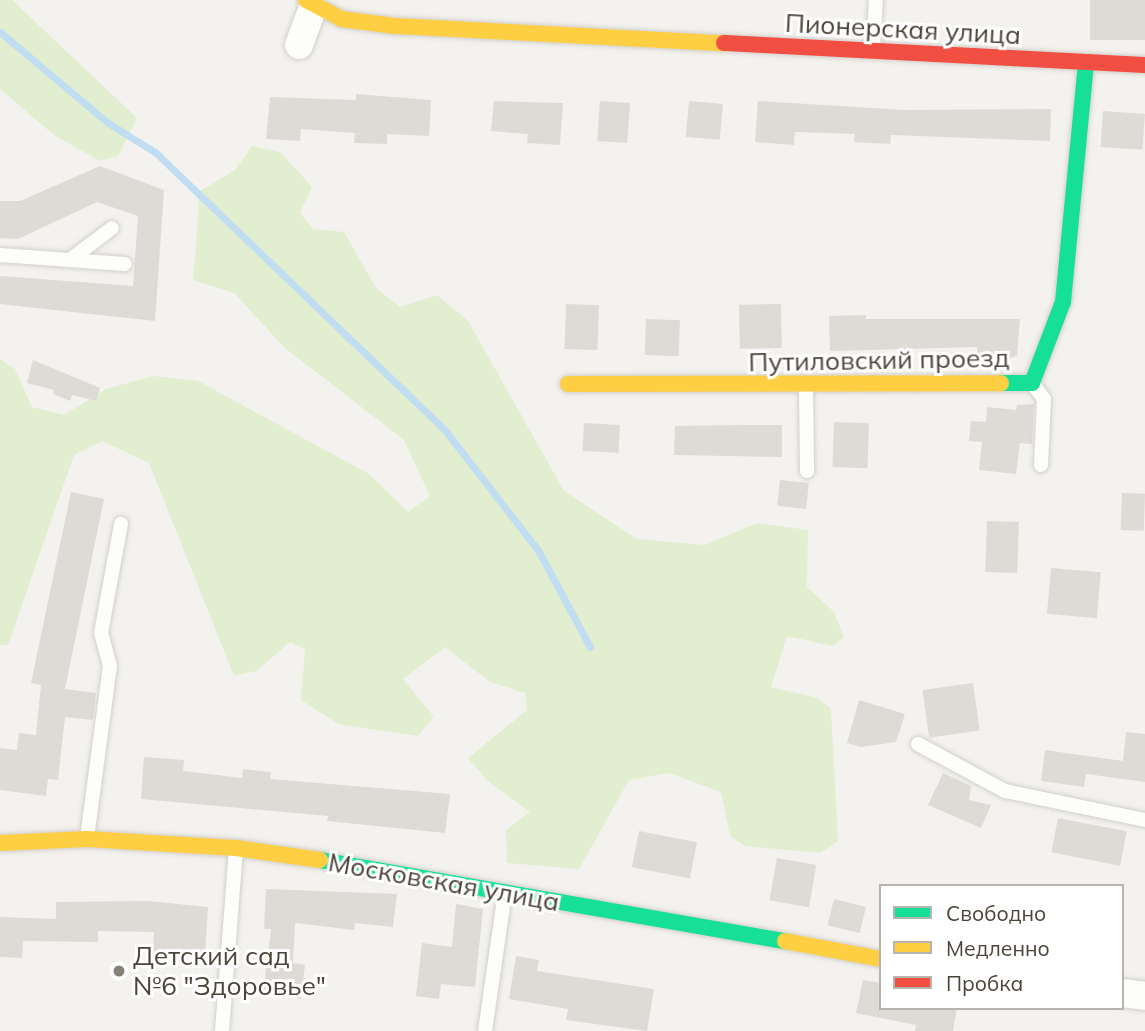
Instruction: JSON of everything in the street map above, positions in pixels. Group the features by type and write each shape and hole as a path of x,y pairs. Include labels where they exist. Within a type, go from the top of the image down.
{"street":[{"name":"Пионерская улица","path":"315,7 362,24 873,53 1145,65"},
{"path":"299,45 315,7"},
{"name":"Путиловский проезд","path":"568,384 806,387 1032,383 1063,302 1086,62"},
{"name":"Московская улица","path":"1,842 86,839 236,848 505,891 879,959"},
{"path":"1124,993 1145,996"}],"lane":[{"path":"873,53 876,0"},
{"path":"71,259 112,228"},
{"path":"0,255 125,264"},
{"path":"1032,383 1044,399 1041,465"},
{"path":"806,387 807,471"},
{"path":"86,839 110,666 101,634 121,524"},
{"path":"918,744 1005,791 1145,820"},
{"path":"222,1031 236,848"},
{"path":"485,1031 505,891"}],"green space":[{"path":"0,0 12,0 137,118 118,156 100,161 54,135 0,89"},
{"path":"252,146 280,152 312,187 300,213 313,229 344,232 376,288 400,307 437,295 468,321 564,491 637,539 705,545 757,523 808,530 807,587 834,612 844,637 833,646 787,636 771,687 817,698 831,709 838,841 820,853 745,846 730,836 721,792 669,773 629,780 579,869 507,863 506,830 530,812 489,782 468,758 527,710 525,693 490,682 445,647 403,679 434,717 418,736 338,724 301,700 305,649 290,642 256,671 234,676 149,463 102,441 74,455 8,645 0,645 0,359 15,369 32,407 64,415 106,389 153,376 198,381 369,474 408,512 430,496 404,440 285,348 234,293 193,280 200,191 235,170"}],"building":[{"path":"1090,0 1145,0 1145,40 1090,40"},
{"path":"356,94 431,100 429,136 387,134 387,144 354,143 355,133 301,129 300,141 266,139 270,97 356,100"},
{"path":"494,101 563,103 560,145 527,143 528,134 491,131"},
{"path":"600,101 630,103 627,143 597,141"},
{"path":"689,101 723,104 720,140 686,137"},
{"path":"758,101 905,110 1051,109 1050,141 891,135 890,144 854,142 855,134 795,132 794,145 755,142"},
{"path":"1103,111 1145,114 1142,150 1100,147"},
{"path":"100,166 164,190 155,321 0,304 0,276 133,286 138,216 97,202 18,239 0,238 0,201 20,201"},
{"path":"566,304 599,305 597,350 564,349"},
{"path":"781,304 782,348 740,349 739,305"},
{"path":"866,315 866,319 1020,319 1017,355 1005,361 977,361 977,347 830,351 829,316"},
{"path":"646,319 680,320 679,356 645,355"},
{"path":"33,360 100,388 96,401 72,395 70,401 53,394 54,390 27,383"},
{"path":"1034,404 1032,444 1020,443 1016,474 979,470 982,442 969,441 971,421 986,422 987,407 1016,410 1017,405"},
{"path":"834,422 869,423 867,468 832,467"},
{"path":"584,423 620,425 618,453 583,451"},
{"path":"782,425 782,457 674,455 675,426"},
{"path":"780,480 809,483 806,509 777,506"},
{"path":"71,492 104,499 65,689 96,693 93,720 65,717 58,780 48,779 46,796 0,790 0,748 17,750 19,733 36,735 41,685 31,683"},
{"path":"1122,493 1145,494 1144,531 1121,530"},
{"path":"987,521 1019,522 1017,573 985,572"},
{"path":"1051,568 1101,572 1097,618 1047,614"},
{"path":"973,683 980,731 929,738 922,690"},
{"path":"859,700 905,714 896,742 861,747 847,743"},
{"path":"1126,732 1145,734 1145,782 1086,774 1084,787 1041,781 1045,750 1123,761"},
{"path":"144,757 184,760 183,771 242,778 243,769 271,772 270,779 450,794 445,833 327,821 328,816 141,799"},
{"path":"943,773 971,786 969,800 991,805 981,828 928,805"},
{"path":"1058,818 1127,831 1120,866 1051,852"},
{"path":"639,831 697,842 690,879 632,867"},
{"path":"777,858 816,865 809,907 770,900"},
{"path":"266,889 397,894 393,927 355,923 354,930 295,923 293,963 305,965 301,999 263,994 271,929 264,929"},
{"path":"834,899 866,907 859,933 827,925"},
{"path":"148,901 208,907 205,955 153,952 154,932 98,931 98,942 23,941 22,958 0,957 0,917 56,919 56,902"},
{"path":"456,904 483,909 475,987 441,984 439,999 416,996 422,943 452,947"},
{"path":"516,956 539,960 537,971 654,989 647,1031 566,1020 568,1009 509,999"},
{"path":"863,980 879,983 879,1010 957,1010 953,1031 915,1031 916,1025 856,1013"}],"waterway":[{"path":"0,32 108,123 155,152 444,429 538,550 590,647"}],"traffic: fast":[{"path":"1001,383 1032,383 1063,302 1086,62"},
{"path":"320,860 785,941"}],"traffic: slow":[{"path":"306,0 341,19 395,26 724,43"},
{"path":"568,384 1001,383"},
{"path":"0,843 87,839 236,848 320,860"},
{"path":"785,941 879,959"}],"traffic: jam":[{"path":"724,43 1145,65"}],"place":[{"name":"Детский сад №6 \"Здоровье\"","path":"119,971"}]}
